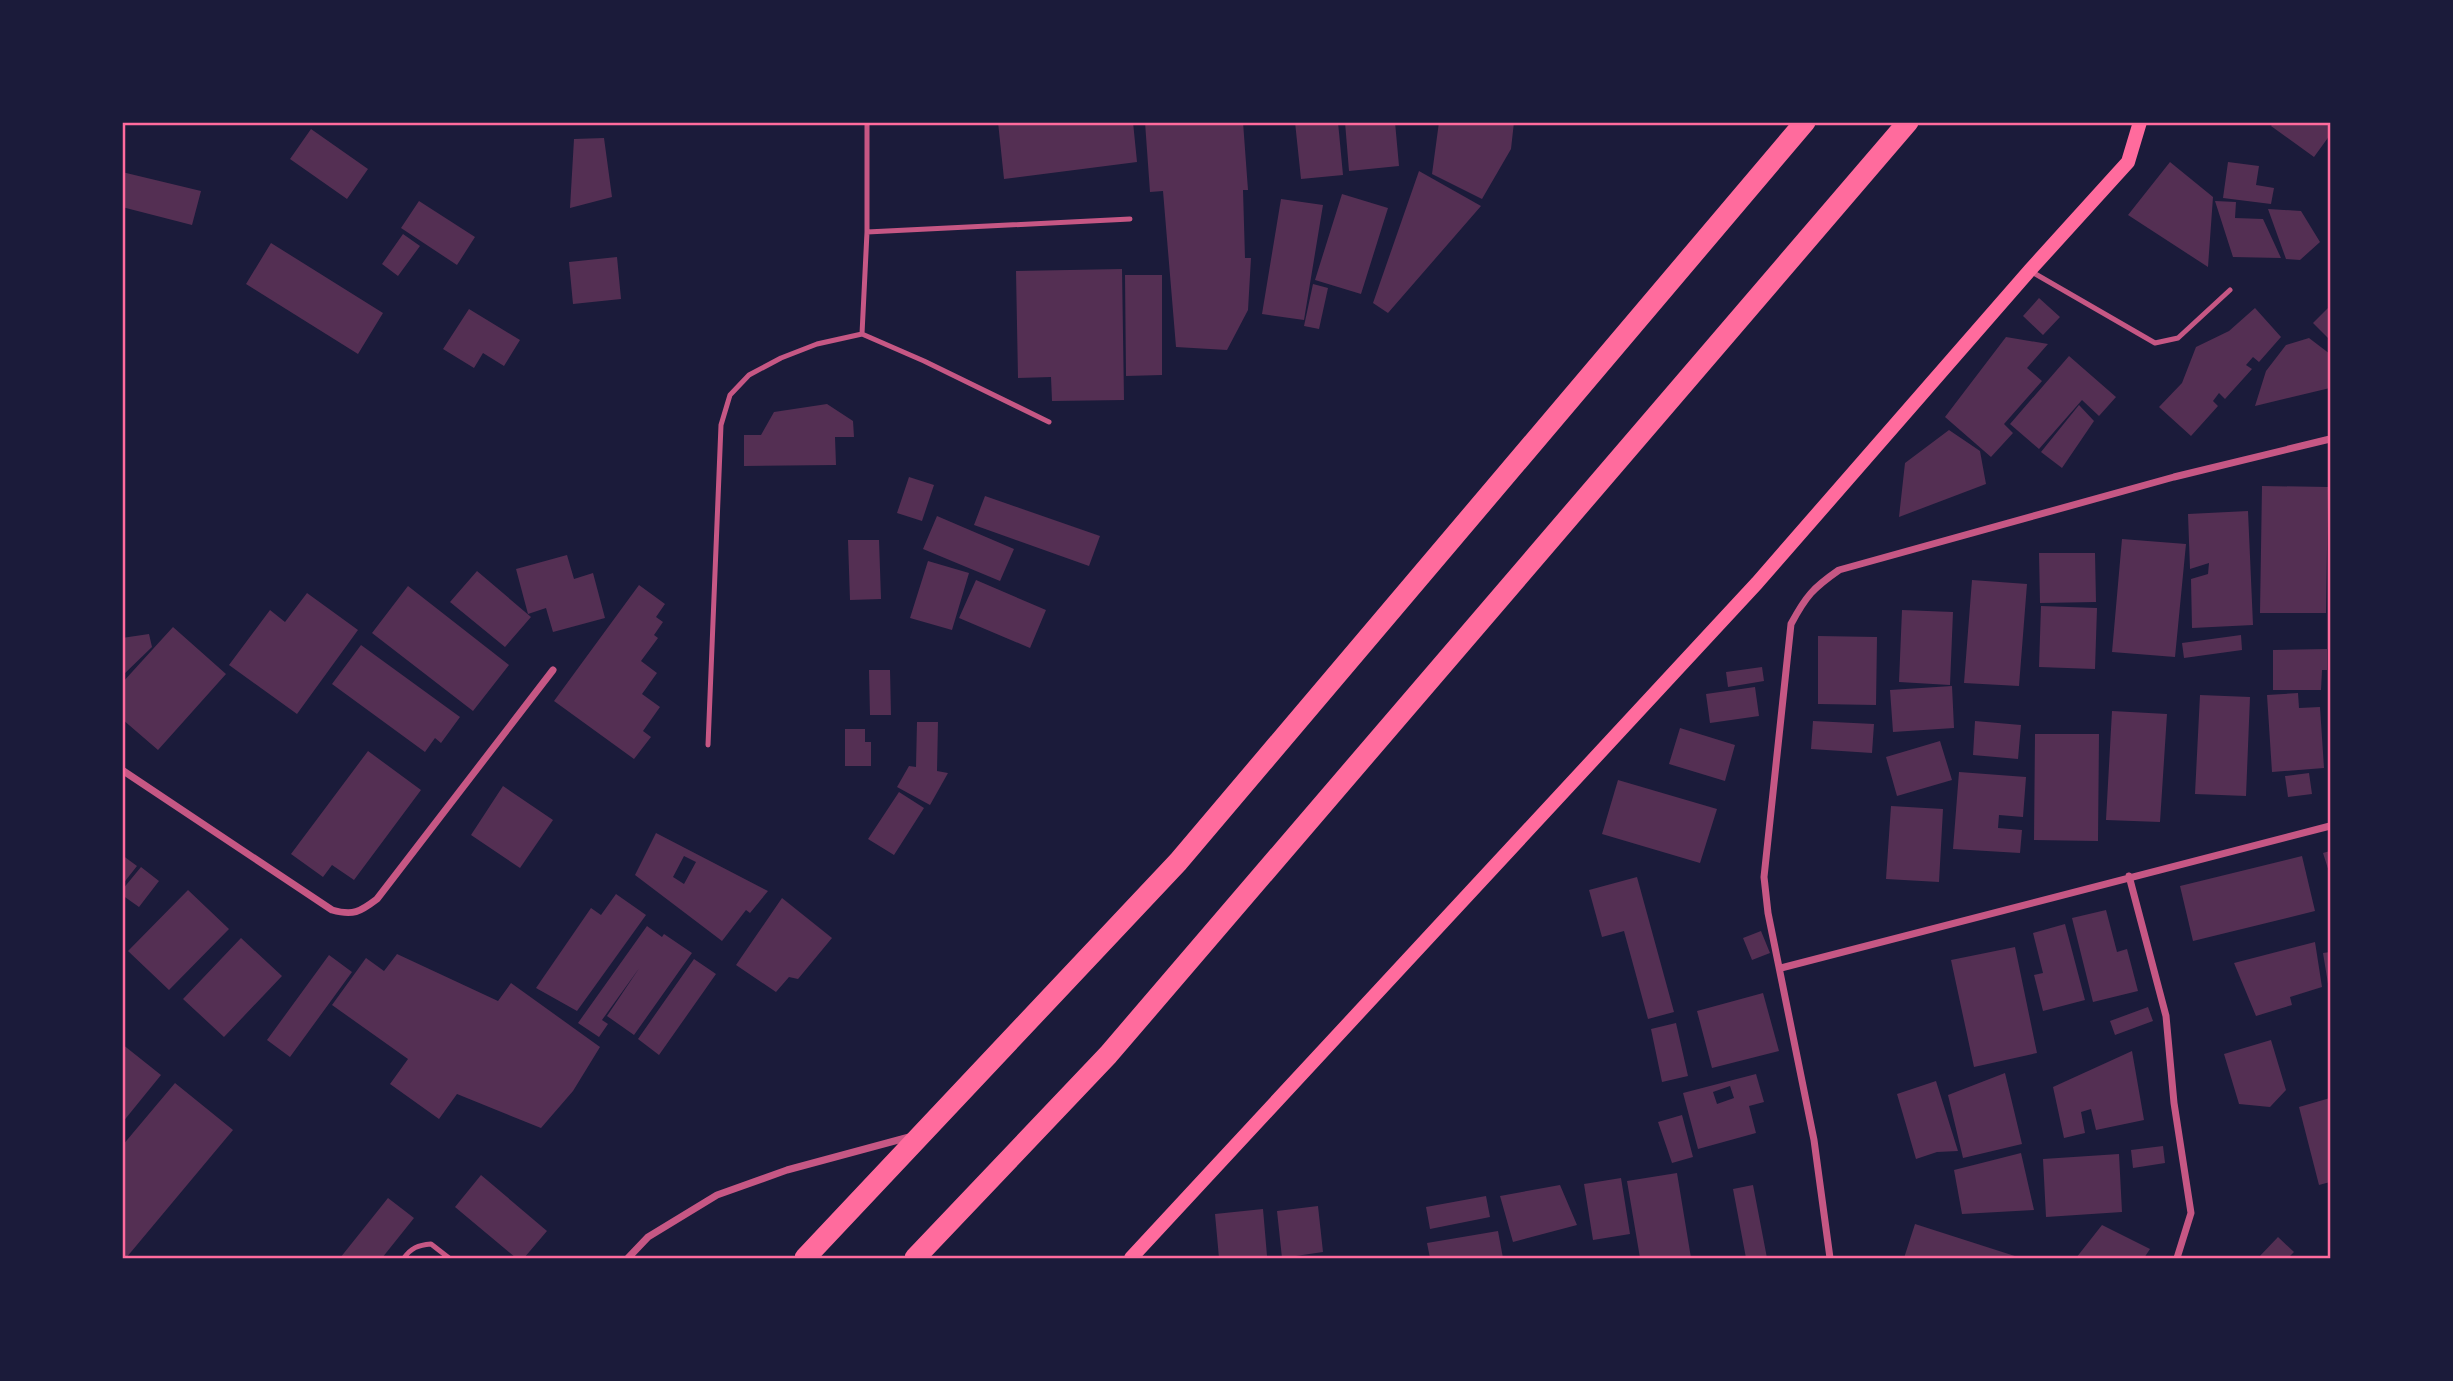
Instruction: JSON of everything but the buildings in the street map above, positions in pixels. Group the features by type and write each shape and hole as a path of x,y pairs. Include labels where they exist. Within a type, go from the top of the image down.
{"highway":[{"path":"806,1258 1178,862 1805,122"},
{"path":"915,1258 1108,1055 1908,122"}],"main road":[{"path":"1131,1258 1757,583 2127,162 2140,122"}],"street":[{"path":"1830,1258 1814,1140 1768,912 1764,877 1791,624 1811,590 1839,570 2174,477 2330,439"},
{"path":"122,771 332,911 348,914 363,910 377,899 553,670"},
{"path":"1781,968 2330,826"},
{"path":"2129,876 2166,1016 2174,1103 2191,1213 2177,1258"},
{"path":"628,1258 648,1237 717,1195 787,1170 924,1133"}],"lane":[{"path":"862,334 867,232 867,122"},
{"path":"867,232 1130,219"},
{"path":"2030,270 2155,343 2178,338 2230,290"},
{"path":"708,745 721,425 730,395 749,375 781,358 817,344 862,334 1049,422"},
{"path":"404,1258 409,1251 420,1245 431,1244 450,1258"}]}
